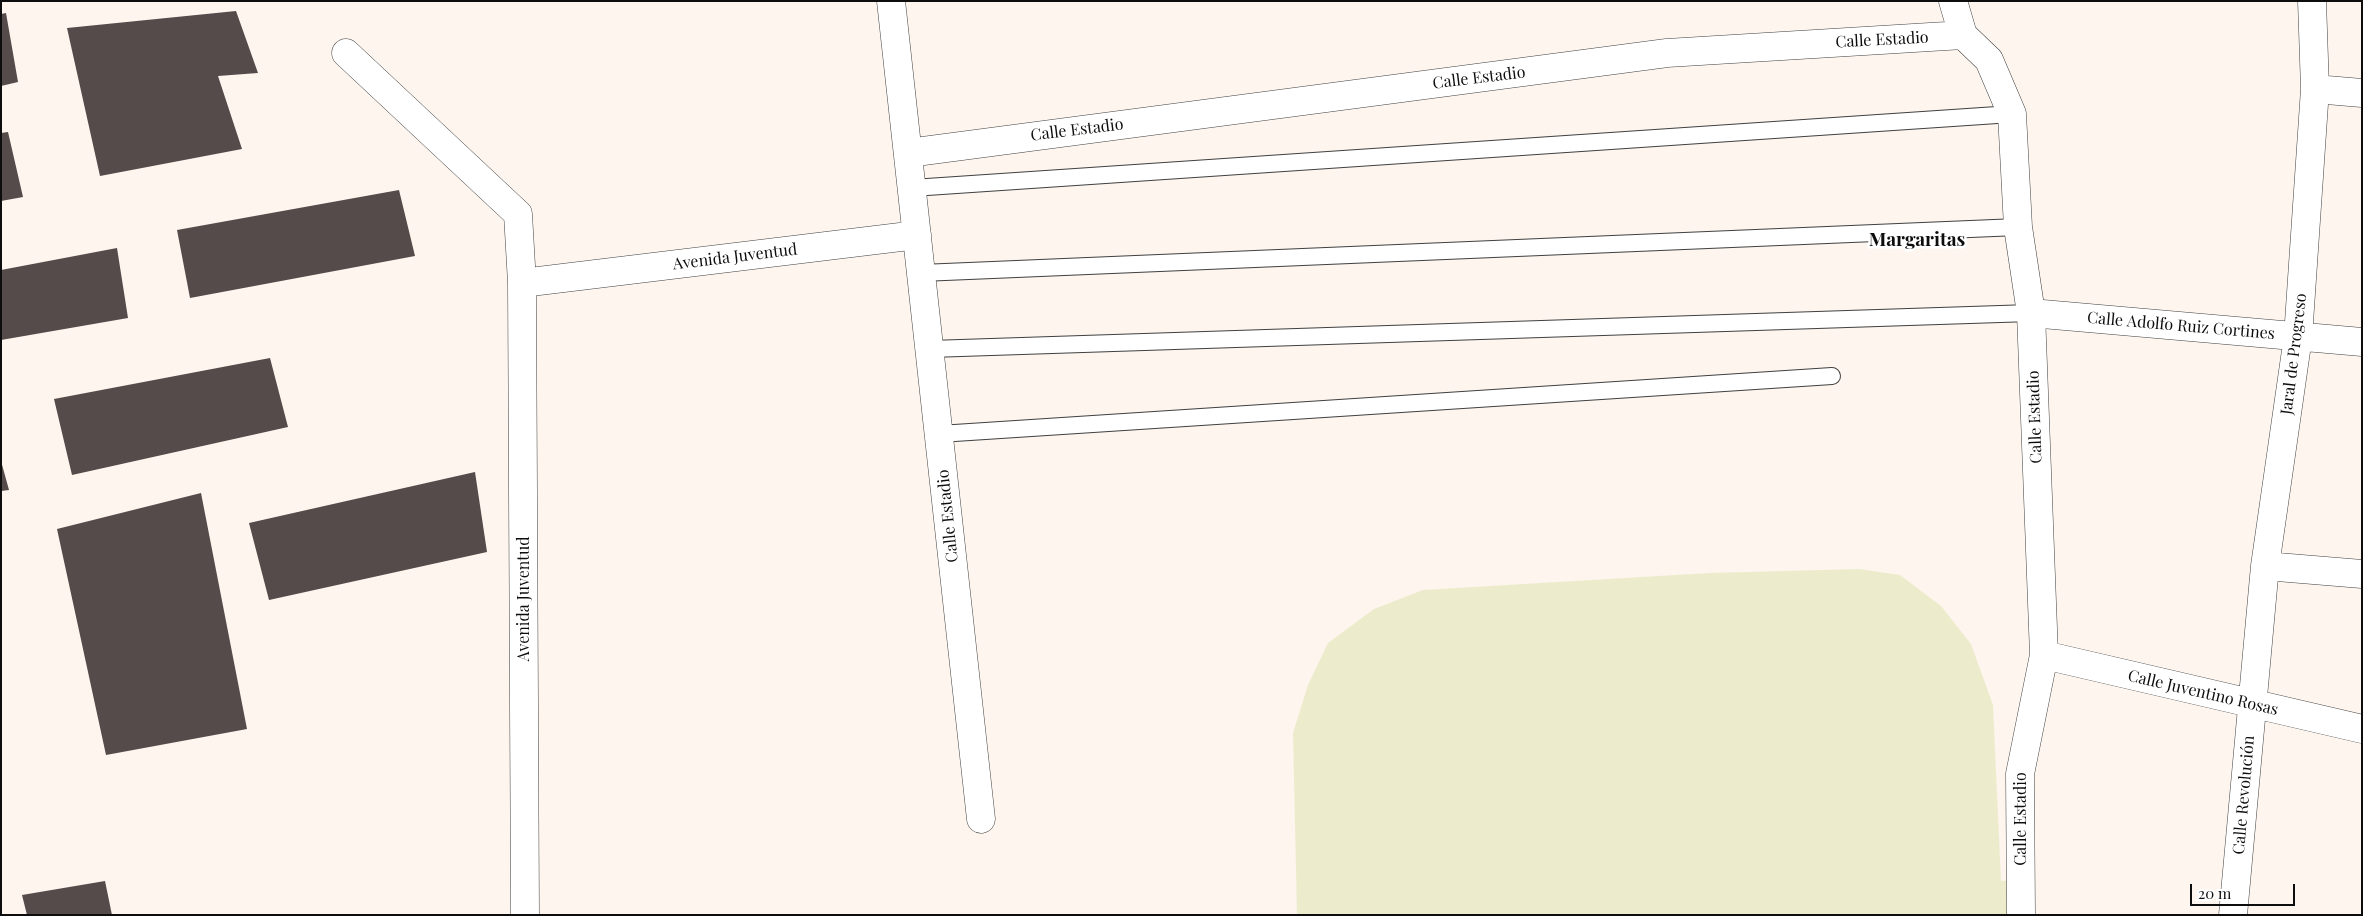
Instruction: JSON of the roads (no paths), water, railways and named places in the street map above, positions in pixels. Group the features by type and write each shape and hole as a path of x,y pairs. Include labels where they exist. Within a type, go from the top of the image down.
{"street":[{"name":"Calle Estadio","path":"891,1 982,819"},
{"path":"1953,1 1963,35"},
{"name":"Jaral de Progreso","path":"2253,705 2265,566 2298,337 2315,89 2312,1"},
{"name":"Calle Estadio","path":"908,152 1667,53 1963,35 1989,60 2012,114 2018,227 2031,313 2044,655 2020,774 2021,915"},
{"name":"Avenida Juventud","path":"346,53 518,214 522,284 525,915"},
{"path":"2315,89 2362,93"},
{"name":"Avenida Juventud","path":"522,284 917,235"},
{"name":"Calle Adolfo Ruiz Cortines","path":"2031,313 2362,342"},
{"path":"2265,566 2362,574"},
{"name":"Calle Juventino Rosas","path":"2044,655 2362,729"},
{"name":"Calle Revolución","path":"2233,915 2253,705"}],"lane":[{"path":"912,188 2012,114"},
{"path":"921,273 2018,227"},
{"path":"930,349 2031,313"},
{"path":"939,434 1832,376"}],"district":[{"name":"Margaritas","path":"1917,240"}]}
